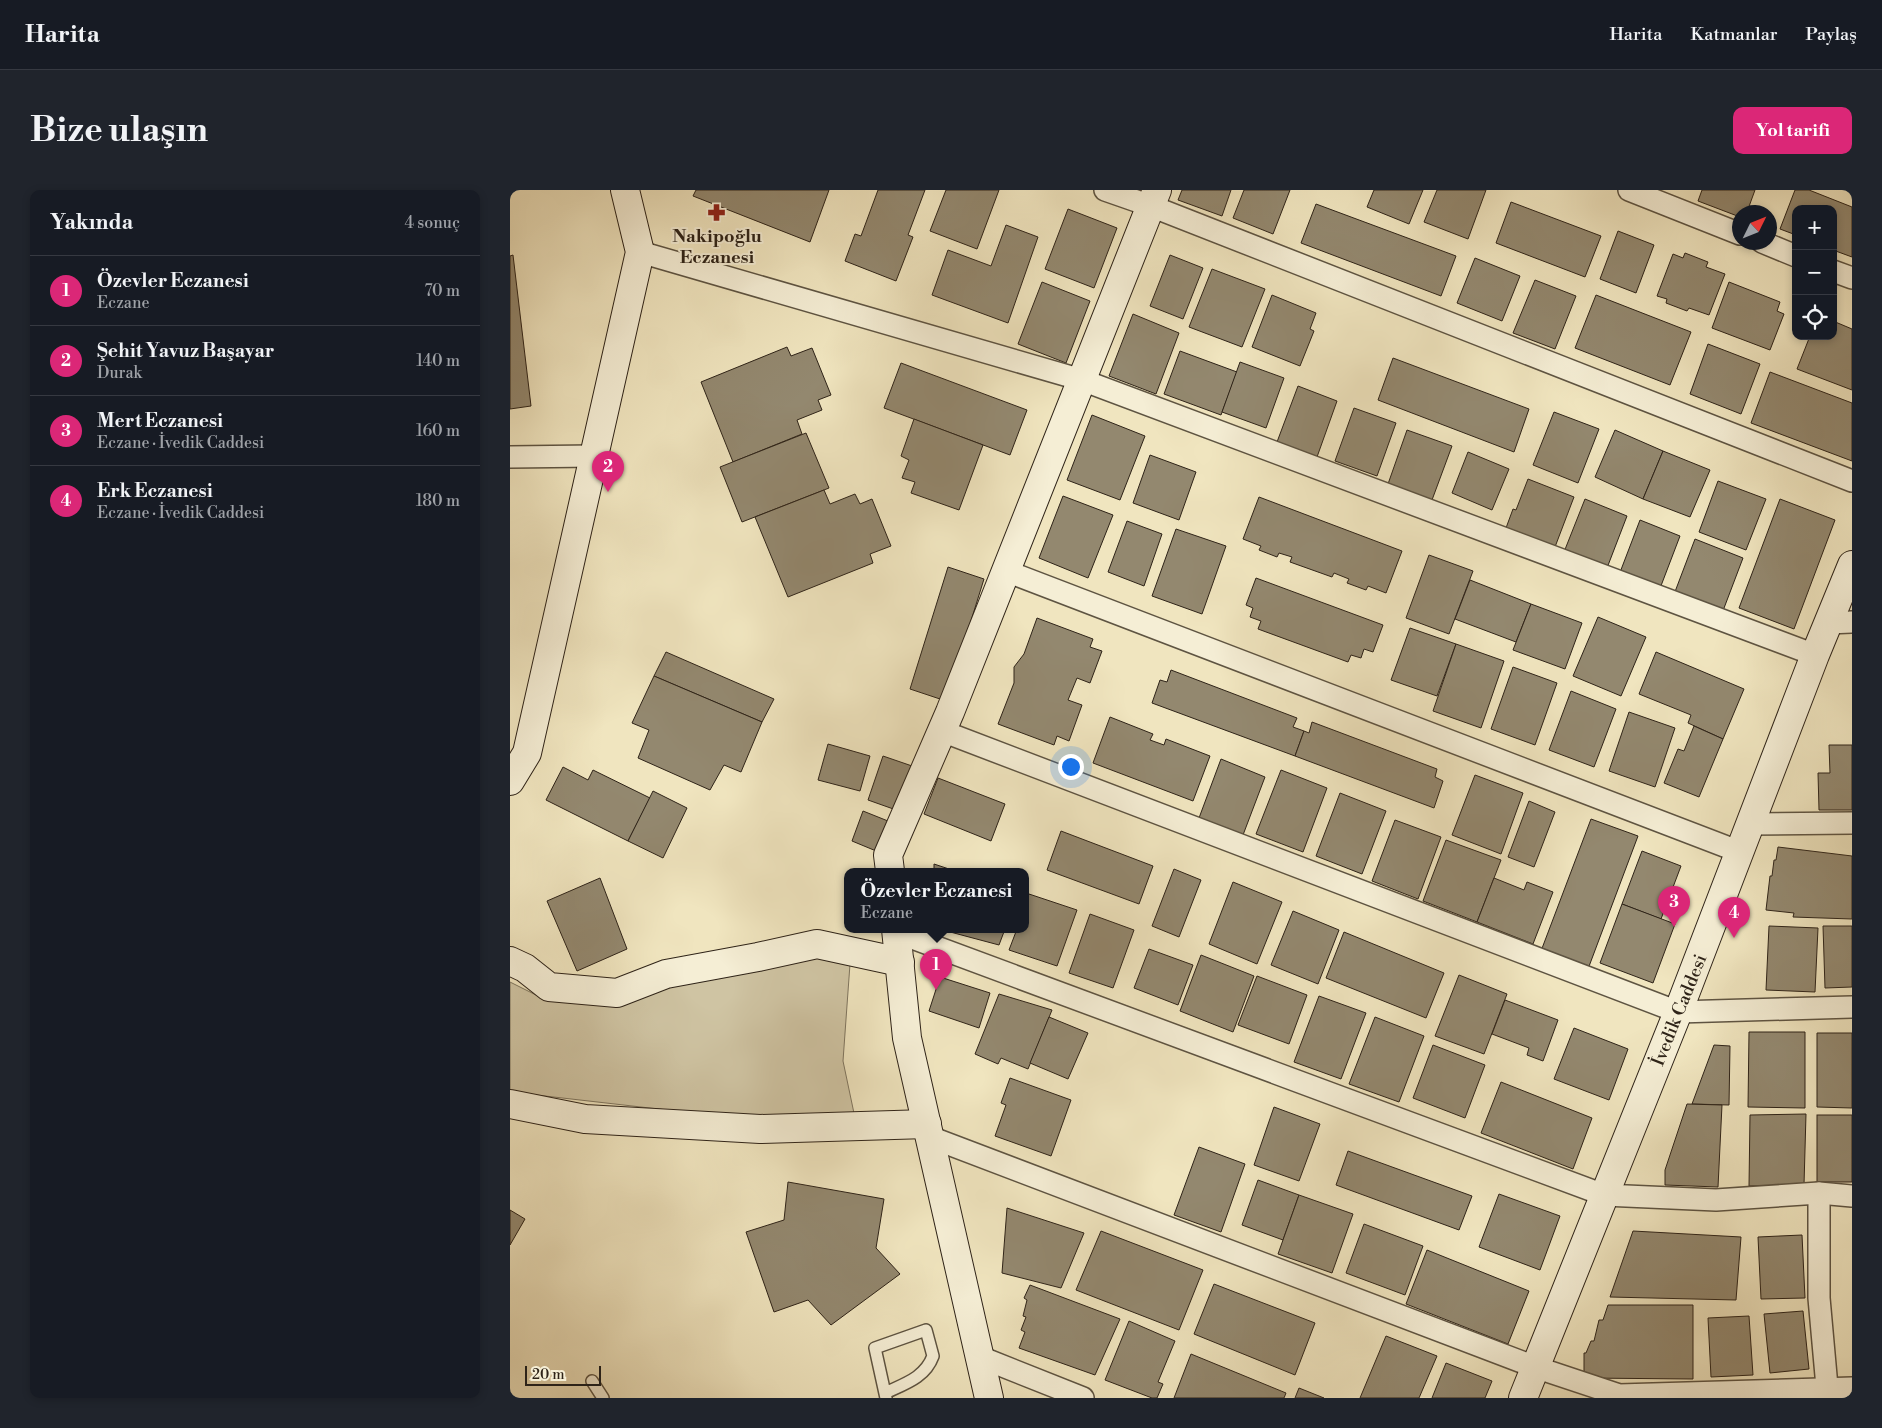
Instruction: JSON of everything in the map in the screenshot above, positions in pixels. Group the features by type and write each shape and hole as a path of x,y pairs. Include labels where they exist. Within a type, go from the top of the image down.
{"street":[{"path":"510,781 527,753 640,252 625,190"},
{"path":"1105,190 1154,198 1852,482"},
{"path":"1629,190 1732,231"},
{"path":"890,868 888,855 942,731 1154,198"},
{"path":"1777,248 1792,254"},
{"path":"640,252 1082,380 1815,655"},
{"path":"1837,272 1852,278"},
{"path":"510,457 594,456"},
{"name":"İvedik Caddesi","path":"1523,1398 1678,1012 1815,655 1840,622 1852,564"},
{"path":"1006,572 1740,852"},
{"path":"942,731 1678,1012 1852,1007"},
{"path":"1751,824 1852,824"},
{"path":"896,933 907,1038 989,1398"},
{"path":"904,933 1604,1196 1716,1200 1819,1194 1852,1196"},
{"path":"510,961 525,968 549,987 617,993 666,974 758,958 817,944 900,962"},
{"path":"510,1104 585,1119 760,1129 928,1130 1535,1367 1619,1396 1828,1393 1852,1388"},
{"path":"1819,1194 1820,1298 1828,1393"},
{"path":"980,1357 1083,1398"}],"lane":[{"path":"926,1330 933,1356 926,1370 911,1381 885,1395 875,1348 926,1330"},
{"path":"592,1381 603,1398"}],"shaded area":[{"path":"811,956 850,964 843,1061 855,1118 711,1115 510,1092 510,982 538,996 622,1006 676,985"}],"building":[{"path":"696,190 829,190 810,242 693,196"},
{"path":"878,190 925,190 908,235 913,237 896,281 845,261 855,234 861,236"},
{"path":"946,190 999,190 977,249 930,231"},
{"path":"1182,190 1231,190 1222,216 1178,200"},
{"path":"1244,190 1290,190 1273,234 1233,218"},
{"path":"1374,190 1423,190 1409,224 1367,207"},
{"path":"1437,190 1486,190 1468,239 1424,222"},
{"path":"1702,190 1755,190 1750,205 1732,205 1732,214 1698,201"},
{"path":"1795,190 1809,190 1852,207 1852,257 1837,251 1837,205 1792,205 1792,234 1780,229"},
{"path":"1511,202 1601,236 1585,277 1496,243"},
{"path":"1316,204 1456,256 1441,296 1301,243"},
{"path":"1068,209 1117,228 1094,288 1045,269"},
{"path":"1006,225 1038,237 1008,323 932,295 948,250 991,266"},
{"path":"1618,231 1654,245 1636,293 1600,279"},
{"path":"1685,253 1708,262 1706,267 1725,274 1709,315 1689,308 1687,311 1666,303 1667,299 1657,296 1673,254 1683,258"},
{"path":"513,255 531,406 510,409 510,256"},
{"path":"1170,255 1203,268 1183,319 1150,306"},
{"path":"1475,258 1520,276 1502,321 1457,303"},
{"path":"1212,269 1265,289 1242,347 1189,327"},
{"path":"1535,280 1576,296 1555,349 1513,333"},
{"path":"1042,282 1090,301 1066,363 1018,344"},
{"path":"1729,282 1780,302 1777,311 1784,314 1770,350 1712,328"},
{"path":"1272,295 1316,313 1310,329 1314,331 1300,366 1252,347"},
{"path":"1596,295 1691,332 1670,385 1575,348"},
{"path":"1133,314 1179,333 1156,394 1109,376"},
{"path":"1837,323 1852,329 1852,390 1797,369 1808,340 1837,340"},
{"path":"1708,344 1760,364 1741,414 1690,394"},
{"path":"787,347 791,356 812,348 831,395 818,400 822,410 797,420 802,434 733,462 701,382"},
{"path":"1180,351 1237,372 1221,415 1164,394"},
{"path":"1393,358 1529,409 1514,452 1378,400"},
{"path":"1240,362 1284,378 1266,428 1222,412"},
{"path":"901,363 1027,410 1010,455 884,408"},
{"path":"1770,372 1852,403 1852,461 1751,423"},
{"path":"1298,386 1337,401 1317,457 1277,442"},
{"path":"1354,408 1396,423 1377,476 1335,461"},
{"path":"1554,412 1599,429 1578,483 1533,465"},
{"path":"1092,415 1145,436 1120,500 1067,480"},
{"path":"914,419 983,445 959,510 911,493 915,482 902,478 909,460 901,456"},
{"path":"1407,430 1452,446 1432,500 1388,484"},
{"path":"1615,430 1663,451 1643,499 1595,477"},
{"path":"806,433 829,488 742,522 720,467"},
{"path":"1663,451 1710,470 1690,517 1643,499"},
{"path":"1468,452 1509,469 1492,510 1452,493"},
{"path":"1150,455 1196,472 1179,520 1133,503"},
{"path":"1528,479 1574,497 1555,547 1506,528 1513,509 1516,510"},
{"path":"1718,481 1766,499 1746,550 1699,532"},
{"path":"824,490 830,504 855,494 860,504 872,499 891,546 870,554 873,563 788,597 755,517"},
{"path":"1063,496 1113,515 1088,578 1039,558"},
{"path":"1259,497 1402,551 1386,593 1368,586 1366,590 1347,583 1349,579 1334,573 1332,577 1290,562 1292,557 1279,553 1277,557 1259,550 1261,546 1243,539"},
{"path":"1585,499 1627,516 1607,568 1564,552"},
{"path":"1780,499 1835,520 1794,629 1739,608"},
{"path":"1640,520 1680,536 1659,591 1619,575"},
{"path":"1127,521 1162,534 1144,586 1108,572"},
{"path":"1176,529 1226,546 1202,614 1152,596"},
{"path":"1695,539 1743,558 1721,616 1673,597"},
{"path":"1429,555 1473,571 1449,634 1406,618"},
{"path":"948,567 984,579 946,701 910,689"},
{"path":"1256,578 1383,625 1373,652 1364,649 1361,658 1351,655 1348,662 1258,629 1261,621 1250,617 1253,608 1246,605"},
{"path":"1470,580 1531,604 1516,642 1455,619"},
{"path":"1531,604 1582,623 1565,669 1513,650"},
{"path":"1598,617 1646,637 1621,696 1573,676"},
{"path":"1037,618 1093,639 1090,647 1102,651 1090,683 1077,678 1068,700 1082,705 1069,741 1057,736 1054,745 998,724 1014,683 1014,667 1024,654"},
{"path":"1410,628 1456,644 1437,696 1391,680"},
{"path":"1456,644 1504,661 1481,728 1433,711"},
{"path":"666,652 774,699 762,722 654,676"},
{"path":"1656,652 1744,689 1723,739 1688,723 1691,715 1639,694"},
{"path":"1513,667 1557,683 1535,745 1491,729"},
{"path":"1171,670 1297,718 1293,727 1304,731 1295,756 1152,703 1160,680 1167,682"},
{"path":"654,676 762,722 741,772 724,765 710,790 638,758 649,730 632,723"},
{"path":"1571,691 1616,709 1594,767 1549,750"},
{"path":"1629,712 1675,728 1655,787 1609,771"},
{"path":"1110,717 1153,734 1150,740 1164,745 1166,739 1210,756 1193,801 1093,763"},
{"path":"1312,722 1437,769 1435,777 1443,781 1434,808 1295,756 1304,731 1309,733"},
{"path":"1694,726 1723,739 1699,797 1664,783 1678,749 1684,751"},
{"path":"828,744 870,756 860,791 818,780"},
{"path":"1829,745 1852,745 1852,810 1819,810 1818,773 1830,773"},
{"path":"883,756 915,767 899,811 868,800"},
{"path":"1221,759 1265,777 1243,835 1199,818"},
{"path":"563,767 588,780 593,770 650,798 628,841 546,800"},
{"path":"1281,770 1327,788 1303,852 1256,834"},
{"path":"1475,775 1523,793 1501,854 1452,835"},
{"path":"938,778 1005,804 991,841 924,814"},
{"path":"653,791 687,808 663,858 628,841"},
{"path":"1340,793 1386,811 1362,874 1316,856"},
{"path":"1529,801 1555,812 1534,867 1508,857"},
{"path":"863,811 893,823 881,853 852,841"},
{"path":"1591,819 1638,836 1588,969 1541,951"},
{"path":"1395,820 1441,837 1418,899 1372,881"},
{"path":"1061,831 1153,866 1139,904 1047,870"},
{"path":"1446,840 1501,860 1477,922 1423,901"},
{"path":"1778,847 1852,856 1852,919 1793,917 1794,913 1766,910 1770,876 1772,876"},
{"path":"1642,851 1681,866 1661,919 1622,904"},
{"path":"934,864 946,868 934,868"},
{"path":"1174,869 1201,880 1179,937 1152,926"},
{"path":"600,878 627,949 577,971 547,901"},
{"path":"1494,878 1524,890 1527,882 1553,892 1533,944 1477,922"},
{"path":"1233,882 1282,902 1257,964 1209,944"},
{"path":"1029,894 1077,910 1057,966 1009,950 1015,933 1029,933"},
{"path":"1622,904 1675,924 1653,983 1600,963"},
{"path":"1293,911 1339,930 1318,984 1271,965"},
{"path":"1090,914 1134,930 1113,988 1069,973"},
{"path":"1769,926 1818,928 1815,992 1766,990"},
{"path":"1823,926 1852,926 1852,987 1825,988"},
{"path":"1344,932 1444,973 1426,1018 1326,978"},
{"path":"954,933 1004,933 999,945"},
{"path":"1149,949 1193,965 1178,1005 1134,988"},
{"path":"1201,955 1254,976 1233,1032 1180,1011"},
{"path":"1459,975 1507,994 1484,1054 1435,1036"},
{"path":"1257,976 1307,995 1289,1044 1238,1025"},
{"path":"940,977 990,993 979,1028 929,1011"},
{"path":"999,994 1052,1010 1028,1069 1001,1058 998,1064 975,1054"},
{"path":"1319,996 1366,1013 1341,1079 1294,1062"},
{"path":"1505,1000 1558,1020 1543,1061 1527,1055 1529,1048 1492,1034"},
{"path":"1049,1017 1088,1033 1068,1079 1030,1063"},
{"path":"1375,1017 1424,1036 1399,1102 1349,1084"},
{"path":"1574,1028 1628,1049 1609,1100 1554,1079"},
{"path":"1749,1032 1805,1032 1805,1108 1748,1107"},
{"path":"1817,1033 1852,1033 1852,1108 1817,1107"},
{"path":"1433,1045 1485,1065 1465,1118 1413,1098"},
{"path":"1714,1045 1730,1046 1729,1105 1692,1104"},
{"path":"1010,1078 1071,1100 1051,1156 995,1136 1006,1105 1001,1103"},
{"path":"1501,1082 1592,1118 1573,1169 1481,1133"},
{"path":"1687,1104 1722,1105 1718,1187 1665,1185 1665,1170"},
{"path":"1274,1107 1320,1124 1299,1181 1254,1165"},
{"path":"1806,1114 1804,1185 1749,1186 1750,1115"},
{"path":"1817,1115 1852,1115 1852,1182 1817,1182"},
{"path":"1199,1147 1245,1164 1221,1232 1174,1215"},
{"path":"1348,1151 1472,1196 1459,1230 1336,1185"},
{"path":"1258,1180 1299,1195 1283,1240 1242,1225"},
{"path":"788,1182 884,1199 876,1248 900,1274 831,1325 808,1300 774,1312 746,1232 784,1220"},
{"path":"1499,1194 1560,1216 1540,1270 1479,1247"},
{"path":"1299,1195 1353,1214 1332,1273 1278,1254"},
{"path":"1007,1208 1084,1233 1061,1288 1002,1273"},
{"path":"510,1210 525,1219 510,1245"},
{"path":"1364,1224 1423,1246 1405,1295 1346,1273"},
{"path":"1101,1231 1203,1270 1179,1330 1076,1290"},
{"path":"1633,1231 1741,1237 1736,1300 1610,1297"},
{"path":"1802,1235 1805,1298 1761,1299 1758,1237"},
{"path":"1427,1250 1529,1291 1508,1344 1406,1304"},
{"path":"1214,1284 1315,1323 1295,1375 1194,1334"},
{"path":"1030,1285 1120,1319 1095,1375 1019,1348 1025,1332 1021,1330 1026,1317 1023,1316 1027,1300 1024,1298"},
{"path":"1608,1305 1693,1305 1693,1379 1584,1378 1584,1353 1586,1353 1591,1341 1594,1341 1599,1320 1603,1320"},
{"path":"1803,1311 1809,1369 1770,1373 1764,1314"},
{"path":"1749,1316 1753,1375 1711,1377 1708,1318"},
{"path":"1129,1321 1175,1341 1158,1382 1163,1384 1157,1398 1152,1398 1105,1380"},
{"path":"1386,1336 1437,1356 1419,1398 1360,1398"},
{"path":"1191,1354 1286,1393 1284,1398 1174,1398"},
{"path":"1446,1363 1492,1381 1485,1398 1432,1398"},
{"path":"1299,1388 1324,1398 1295,1398"}],"place":[{"name":"Nakipoğlu Eczanesi","path":"717,213"},
{"name":"Şehit Yavuz Başayar","path":"608,492"},
{"name":"Mert Eczanesi","path":"1674,927"},
{"name":"Erk Eczanesi","path":"1734,938"},
{"name":"Özevler Eczanesi","path":"936,990"}]}
